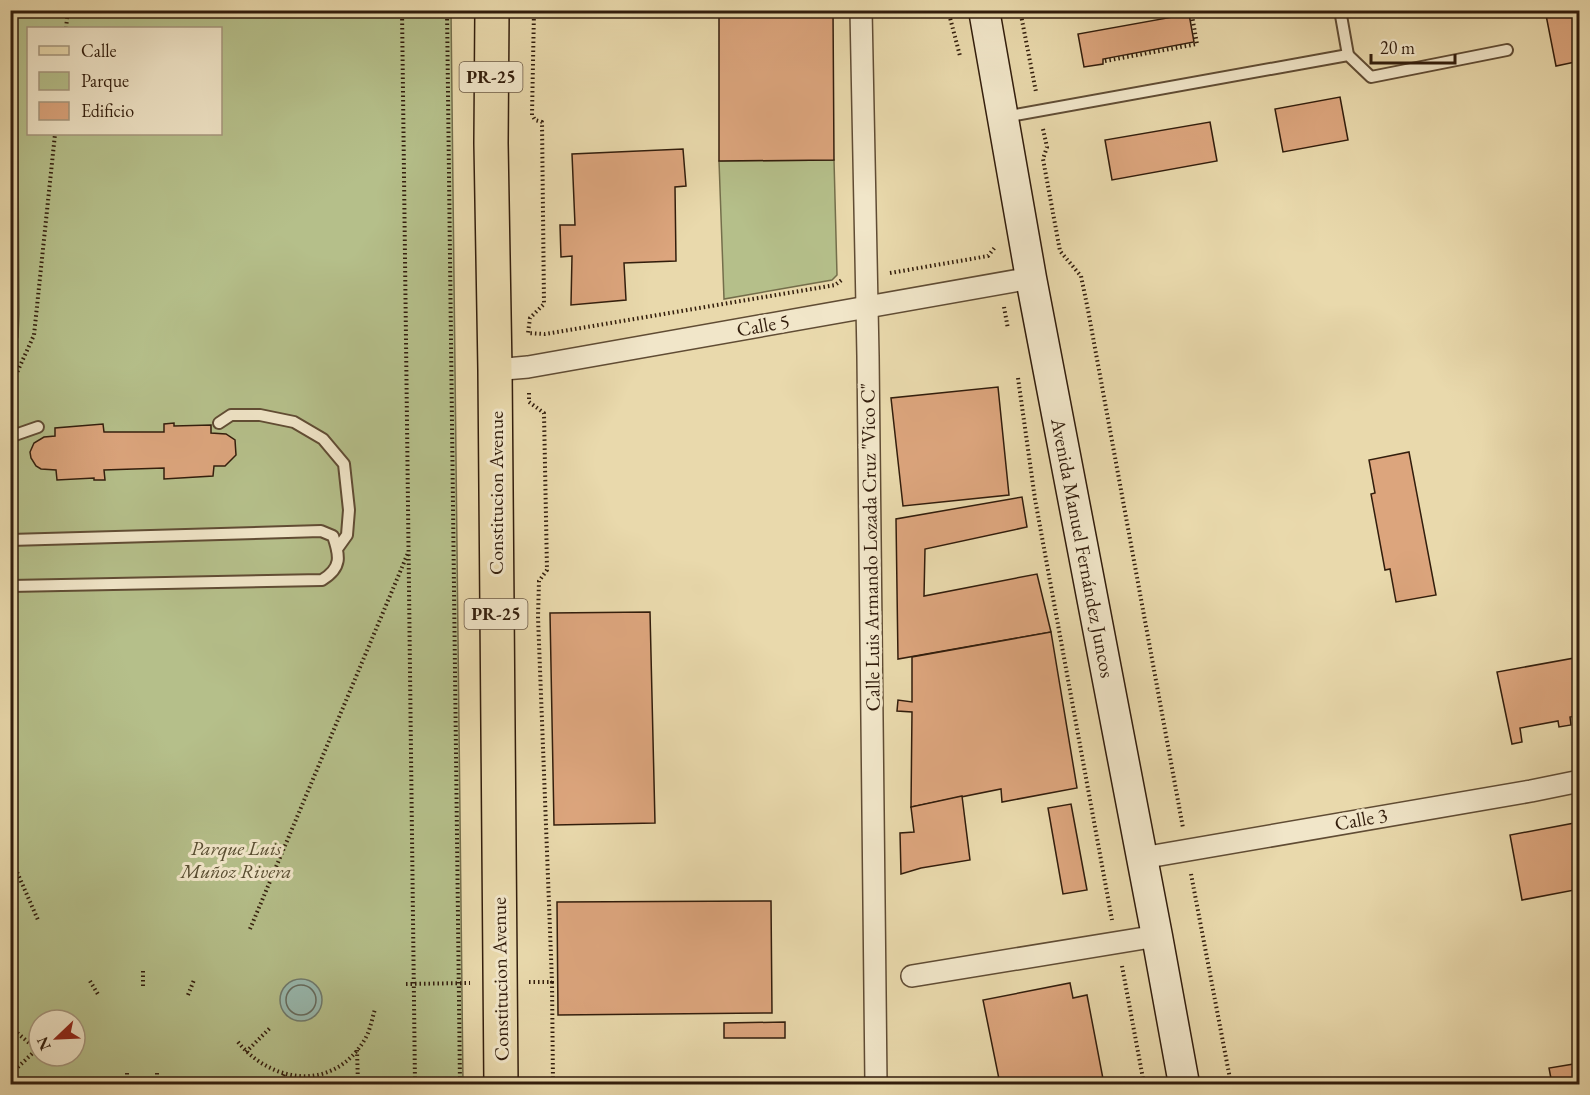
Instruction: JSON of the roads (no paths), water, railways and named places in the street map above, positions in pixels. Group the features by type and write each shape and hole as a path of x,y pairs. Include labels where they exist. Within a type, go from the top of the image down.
{"main road":[{"name":"Constitucion Avenue","path":"492,10 491,143 501,1084"},
{"name":"Avenida Manuel Fernández Juncos","path":"984,10 1031,278 1184,1084"}],"street":[{"name":"Calle Luis Armando Lozada Cruz \"Vico C\"","path":"861,10 876,1084"},
{"name":"Calle 5","path":"495,370 528,367 1031,278"},
{"name":"Calle 3","path":"1142,858 1580,781"},
{"path":"912,976 1157,936"}],"lane":[{"path":"1340,10 1348,55 1371,77 1507,50"},
{"path":"1004,117 1348,55"},
{"path":"219,423 231,415 260,415 294,422 323,440 344,464 349,510 346,535 337,549"},
{"path":"10,439 38,427"},
{"path":"10,540 321,531 333,536 338,560 333,573 322,579 10,586"}],"water":[{"path":"301,979 316,985 322,1000 316,1015 301,1021 286,1015 280,1000 286,985"}],"park label":[{"name":"Parque Luis Muñoz Rivera","path":"236,860"}]}
